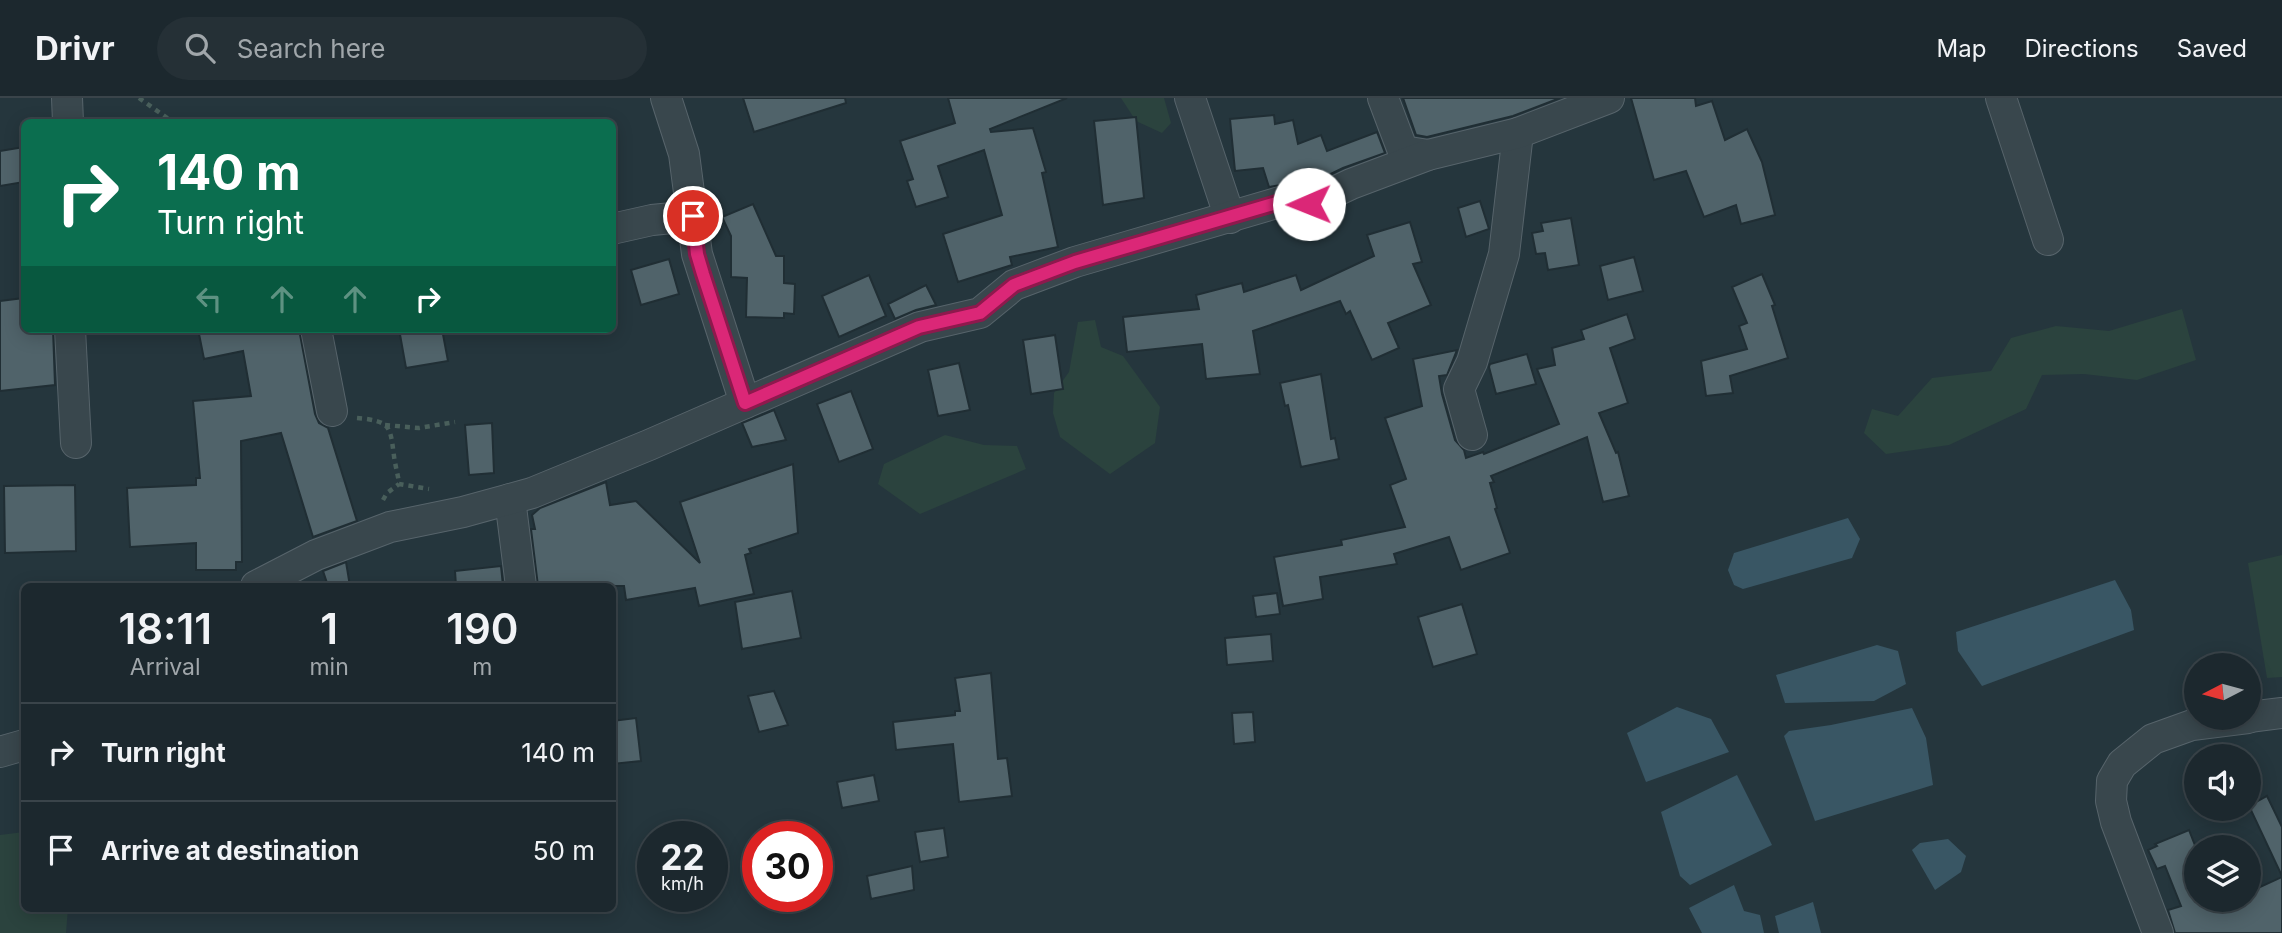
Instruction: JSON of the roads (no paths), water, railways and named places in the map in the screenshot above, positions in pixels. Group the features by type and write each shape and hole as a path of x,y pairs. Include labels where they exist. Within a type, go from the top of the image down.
{"street":[{"path":"67,98 68,119"},
{"path":"666,98 684,154 697,254 745,403"},
{"path":"1190,98 1230,218"},
{"path":"1383,98 1403,151 1428,155"},
{"path":"262,583 316,555 390,527 532,493 638,450 919,327 980,313 1014,285 1075,262 1280,202 1309,204 1351,184 1428,155 1518,134 1609,98"},
{"path":"2001,98 2048,240"},
{"path":"1472,435 1459,389 1472,362 1504,254 1518,134"},
{"path":"616,228 652,220 693,216"},
{"path":"70,333 76,443"},
{"path":"317,333 332,411"},
{"path":"510,499 520,583"},
{"path":"2261,716 2282,713"},
{"path":"2158,933 2116,822 2111,801 2112,781 2122,764 2153,739 2184,728"},
{"path":"0,752 21,746"}],"water":[{"path":"1848,518 1860,539 1852,558 1743,589 1734,585 1728,570 1734,553"},
{"path":"2115,580 2131,610 2134,630 1982,686 1958,651 1956,632"},
{"path":"1877,645 1898,651 1906,684 1874,701 1785,703 1776,675"},
{"path":"1677,707 1711,719 1729,752 1646,782 1627,733"},
{"path":"1912,708 1926,738 1933,785 1815,821 1784,736 1789,731"},
{"path":"1737,775 1772,845 1690,885 1680,876 1661,812"},
{"path":"1948,839 1966,856 1961,872 1935,890 1912,850 1920,843"},
{"path":"1734,885 1744,911 1760,915 1764,933 1702,933 1689,908"},
{"path":"1813,902 1821,933 1779,933 1775,916"}]}
